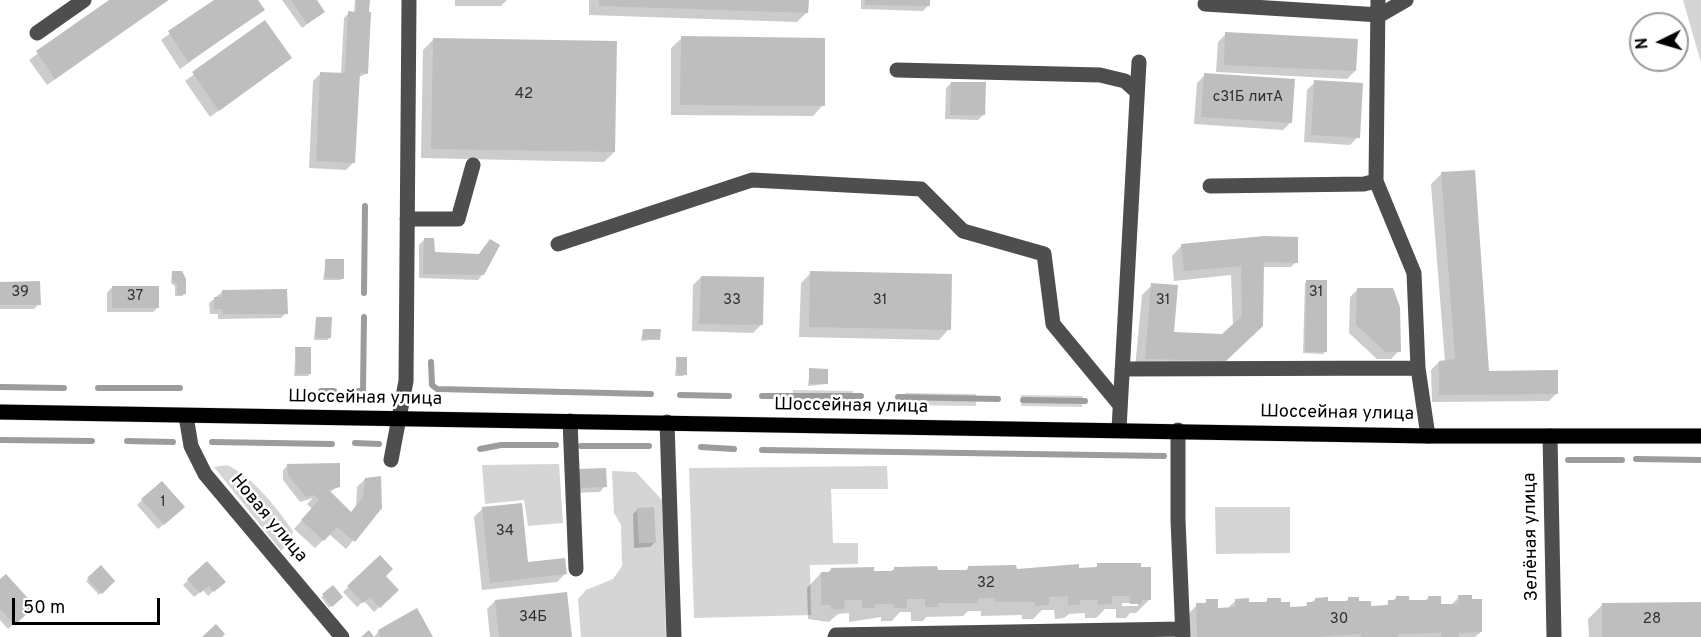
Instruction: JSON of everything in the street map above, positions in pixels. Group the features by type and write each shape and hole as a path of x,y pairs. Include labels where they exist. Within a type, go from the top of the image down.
{"main road":[{"name":"Шоссейная улица","path":"0,412 1119,429 1428,436 1701,436"}],"street":[{"path":"37,33 84,0"},
{"path":"391,460 406,381 409,0"},
{"path":"1205,4 1379,7 1406,0"},
{"path":"1379,7 1376,181 1414,273 1418,368 1428,436"},
{"path":"1119,429 1139,62"},
{"path":"897,70 1101,75 1125,81 1137,92"},
{"path":"407,219 458,219 473,165"},
{"path":"558,244 752,180 921,189 963,231 1044,254 1053,324 1120,405"},
{"path":"1210,186 1364,184 1376,181"},
{"path":"1122,369 1418,368"},
{"name":"Новая улица","path":"186,416 191,446 205,474 342,637"},
{"path":"570,421 576,569"},
{"path":"667,422 674,637"},
{"path":"835,637 836,634 1182,633 1178,430"},
{"name":"Зелёная улица","path":"1550,436 1554,637"}],"shaded area":[{"path":"1683,0 1701,0 1701,63 1689,21 1689,12 1686,12"},
{"path":"793,390 853,391 853,406 792,405"},
{"path":"906,393 976,394 976,406 906,405"},
{"path":"1021,395 1083,396 1082,407 1021,406"},
{"path":"559,464 563,523 528,526 524,500 485,504 482,465"},
{"path":"227,465 255,485 293,531 290,543 281,551 214,467"},
{"path":"887,466 888,489 831,489 833,543 858,543 858,564 810,565 811,615 694,618 689,468"},
{"path":"612,471 636,472 662,500 666,637 581,637 578,599 586,590 613,579 622,566 621,525 614,513"},
{"path":"1215,507 1290,507 1290,553 1216,554"}],"building":[{"path":"109,0 168,0 55,79 36,51"},
{"path":"214,0 258,0 265,10 188,62 168,31"},
{"path":"291,0 317,0 325,12 307,24"},
{"path":"356,0 370,0 369,12 371,12 368,74 360,73 355,163 316,161 320,72 345,73 348,11 356,12"},
{"path":"599,0 809,0 808,13 599,6"},
{"path":"865,0 930,0 930,6 865,5"},
{"path":"265,20 292,58 219,111 192,72"},
{"path":"1225,32 1358,39 1356,71 1224,65"},
{"path":"681,36 825,38 825,106 680,105"},
{"path":"433,38 617,41 615,152 431,149"},
{"path":"1204,73 1295,79 1292,123 1201,117"},
{"path":"1314,80 1363,83 1360,138 1311,135"},
{"path":"951,82 986,82 985,115 950,115"},
{"path":"1475,170 1489,371 1558,370 1558,394 1439,395 1439,361 1455,359 1441,172"},
{"path":"1264,236 1298,237 1298,263 1264,262 1263,326 1226,361 1145,359 1151,283 1178,285 1174,332 1222,334 1242,316 1241,266 1184,271 1181,244"},
{"path":"424,238 434,238 435,252 479,254 490,239 500,245 484,275 423,274"},
{"path":"325,259 344,259 344,279 325,278"},
{"path":"172,271 182,271 186,279 186,294 177,295 177,284 172,280"},
{"path":"810,271 952,274 951,330 809,327"},
{"path":"701,276 764,277 763,325 699,324"},
{"path":"1306,280 1327,280 1327,352 1305,352"},
{"path":"40,281 41,305 0,305 0,282"},
{"path":"112,286 159,286 159,308 112,308"},
{"path":"1357,288 1393,288 1400,307 1401,352 1386,352 1356,325"},
{"path":"287,289 288,314 223,314 222,309 214,309 214,297 222,297 222,290"},
{"path":"316,317 332,317 331,338 315,338"},
{"path":"643,329 661,329 660,340 642,339"},
{"path":"295,347 311,347 311,374 296,374"},
{"path":"676,357 687,357 687,375 677,375"},
{"path":"809,368 828,369 828,384 809,384"},
{"path":"340,463 340,487 329,490 351,512 363,497 365,478 381,476 382,508 355,542 337,527 324,541 301,520 319,500 314,495 306,497 288,475 287,464"},
{"path":"606,468 607,487 579,488 578,469"},
{"path":"162,481 185,507 164,525 141,499"},
{"path":"522,503 528,562 565,558 567,574 490,583 482,507"},
{"path":"654,507 656,543 639,543 637,508"},
{"path":"380,555 393,569 386,576 399,590 380,608 370,597 363,603 347,586"},
{"path":"207,561 226,582 214,592 209,586 200,593 187,579"},
{"path":"1097,563 1141,563 1141,567 1151,567 1151,600 1142,600 1142,604 1130,604 1130,596 1112,596 1112,604 1098,605 1098,600 1080,600 1080,605 1068,605 1068,596 1049,597 1049,605 1035,606 1035,602 995,602 995,598 978,598 978,603 938,603 938,607 925,607 925,599 907,599 907,608 894,608 894,604 875,604 875,608 862,608 862,600 844,600 845,609 831,609 831,605 821,605 821,572 831,572 831,568 874,567 874,571 894,571 894,567 937,566 938,570 968,570 968,566 1016,565 1017,569 1079,564 1079,568 1097,567"},
{"path":"101,565 115,581 102,594 87,578"},
{"path":"6,574 35,606 15,625 0,609 0,579"},
{"path":"333,585 343,597 332,607 322,594"},
{"path":"567,592 572,637 499,637 495,600"},
{"path":"1458,595 1472,595 1472,599 1482,599 1482,632 1459,633 1459,637 1441,637 1441,633 1398,634 1398,637 1361,637 1361,634 1318,637 1197,637 1196,603 1206,603 1206,599 1218,599 1218,608 1235,607 1235,599 1249,598 1249,602 1267,602 1267,598 1281,598 1281,602 1290,602 1290,607 1307,606 1307,602 1315,602 1315,598 1328,597 1328,601 1348,601 1348,597 1359,597 1359,601 1371,601 1371,606 1388,605 1388,600 1396,600 1396,596 1409,596 1409,600 1428,600 1428,596 1441,596 1441,604 1458,604"},
{"path":"1701,602 1701,637 1602,637 1602,603"},
{"path":"417,608 433,637 381,637 378,630"},
{"path":"216,624 225,634 222,637 202,637"},
{"path":"369,630 374,637 361,637"}],"waterway":[{"path":"364,293 365,206"},
{"path":"353,391 363,391 364,317"},
{"path":"431,362 432,385 437,389 651,394"},
{"path":"0,387 64,388"},
{"path":"98,388 180,388"},
{"path":"321,391 334,391"},
{"path":"680,395 729,396"},
{"path":"762,396 861,396"},
{"path":"898,397 998,399"},
{"path":"1023,400 1085,401"},
{"path":"0,440 92,441"},
{"path":"127,441 173,442"},
{"path":"212,442 332,444"},
{"path":"355,443 379,444"},
{"path":"480,449 501,445 556,445"},
{"path":"581,446 649,446"},
{"path":"701,447 734,449"},
{"path":"762,450 1164,456"},
{"path":"1636,459 1701,460"},
{"path":"1568,460 1622,460"}]}
